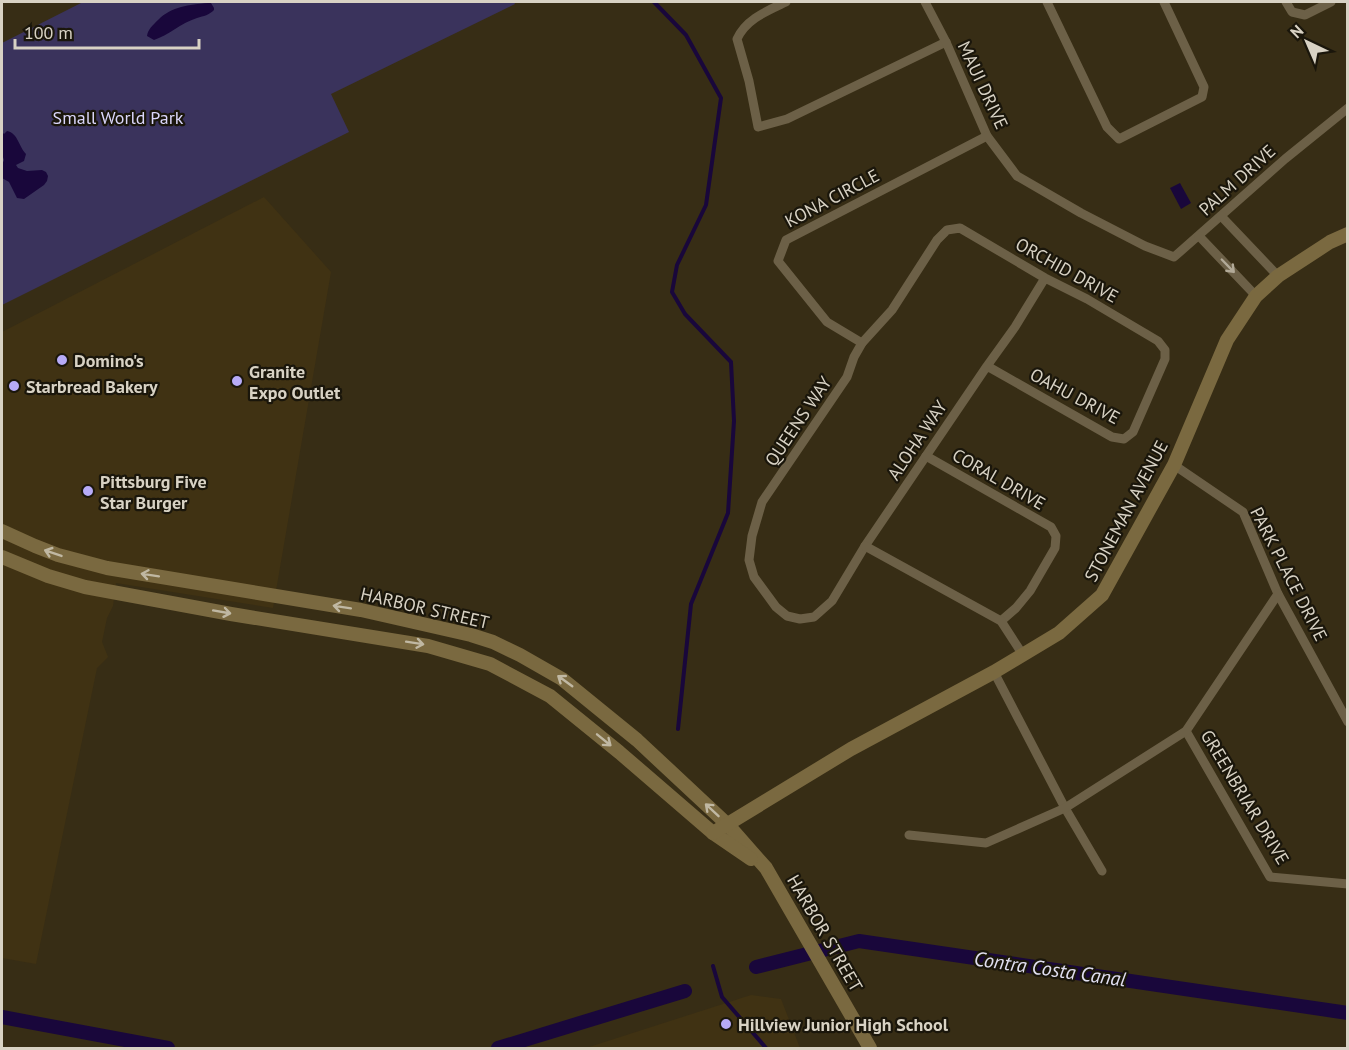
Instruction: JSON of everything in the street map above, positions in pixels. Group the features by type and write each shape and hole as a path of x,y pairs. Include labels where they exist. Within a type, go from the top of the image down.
{"street":[{"path":"786,2 761,14 742,28 737,39 749,81 758,127 787,119 946,42"},
{"name":"MAUI DRIVE","path":"925,2 946,42 987,136 1017,176 1145,246"},
{"path":"1047,2 1107,127 1119,139 1202,97 1204,87 1164,2"},
{"path":"1286,2 1292,12 1305,15 1331,2"},
{"name":"PALM DRIVE","path":"1145,246 1174,257 1285,159 1347,108"},
{"name":"KONA CIRCLE","path":"862,343 827,322 778,261 786,240 987,136"},
{"path":"1221,216 1278,276"},
{"name":"ORCHID DRIVE","path":"947,230 960,228 1045,278 1088,299 1158,341 1166,350"},
{"name":"QUEENS WAY","path":"813,617 800,619 787,616 776,606 754,577 749,560 752,536 762,502 847,377 862,343 892,310 937,240 947,230"},
{"name":"STONEMAN AVENUE","path":"713,833 851,749 994,672 1059,633 1102,595 1174,465 1227,340 1256,296 1278,276 1330,242 1347,234"},
{"path":"1199,236 1256,296"},
{"name":"ALOHA WAY","path":"813,617 832,601 926,456 1015,327 1045,278"},
{"name":"OAHU DRIVE","path":"987,366 1112,437 1124,439 1133,432 1165,359 1166,350"},
{"name":"CORAL DRIVE","path":"926,456 1051,527 1056,536 1055,548 1030,591 1001,621"},
{"name":"PARK PLACE DRIVE","path":"1174,465 1243,512 1278,594 1347,722"},
{"name":"HARBOR STREET","path":"2,531 58,555 107,568 361,610 428,624 494,642 562,679 638,740 728,825 766,868 870,1048"},
{"path":"866,546 1001,621 1023,655"},
{"name":"HARBOR STREET","path":"2,557 48,576 103,591 428,646 490,664 550,696 713,833 766,868"},
{"path":"103,591 107,568"},
{"path":"909,835 986,843 1065,808 1186,731 1278,594"},
{"path":"994,672 1065,808 1102,870"},
{"name":"GREENBRIAR DRIVE","path":"1186,731 1270,877 1347,884"}],"shaded area":[{"path":"211,3 214,10 208,14 191,20 154,40 147,36 148,31 163,15 175,9"},
{"path":"7,131 16,137 26,154 24,161 16,165 18,168 27,171 42,170 48,176 44,185 24,199 17,198 9,182 2,178 4,160 2,132 4,134"},
{"path":"1180,183 1191,203 1181,209 1170,188"},
{"path":"264,197 331,272 273,608 116,583 113,606 107,618 102,642 108,657 97,668 36,964 2,958 2,332"},
{"name":"Hillview Junior High School","path":"751,995 781,999 800,1048 586,1048"}],"green space":[{"name":"Small World Park","path":"83,2 514,2 515,4 331,94 349,132 2,305 2,43"}],"waterway":[{"path":"654,2 686,35 721,98 706,205 677,265 672,292 685,314 731,362 734,421 728,513 691,604 678,729"},
{"name":"Contra Costa Canal","path":"756,967 859,941 1348,1013"},
{"path":"713,966 722,997 766,1048"},
{"name":"Contra Costa Canal","path":"498,1048 685,991"},
{"name":"Contra Costa Canal","path":"2,1017 168,1048"}],"place":[{"name":"Domino's","path":"62,360"},
{"name":"Granite Expo Outlet","path":"237,381"},
{"name":"Starbread Bakery","path":"14,386"},
{"name":"Pittsburg Five Star Burger","path":"88,491"},
{"name":"Hillview Junior High School","path":"726,1024"}]}
